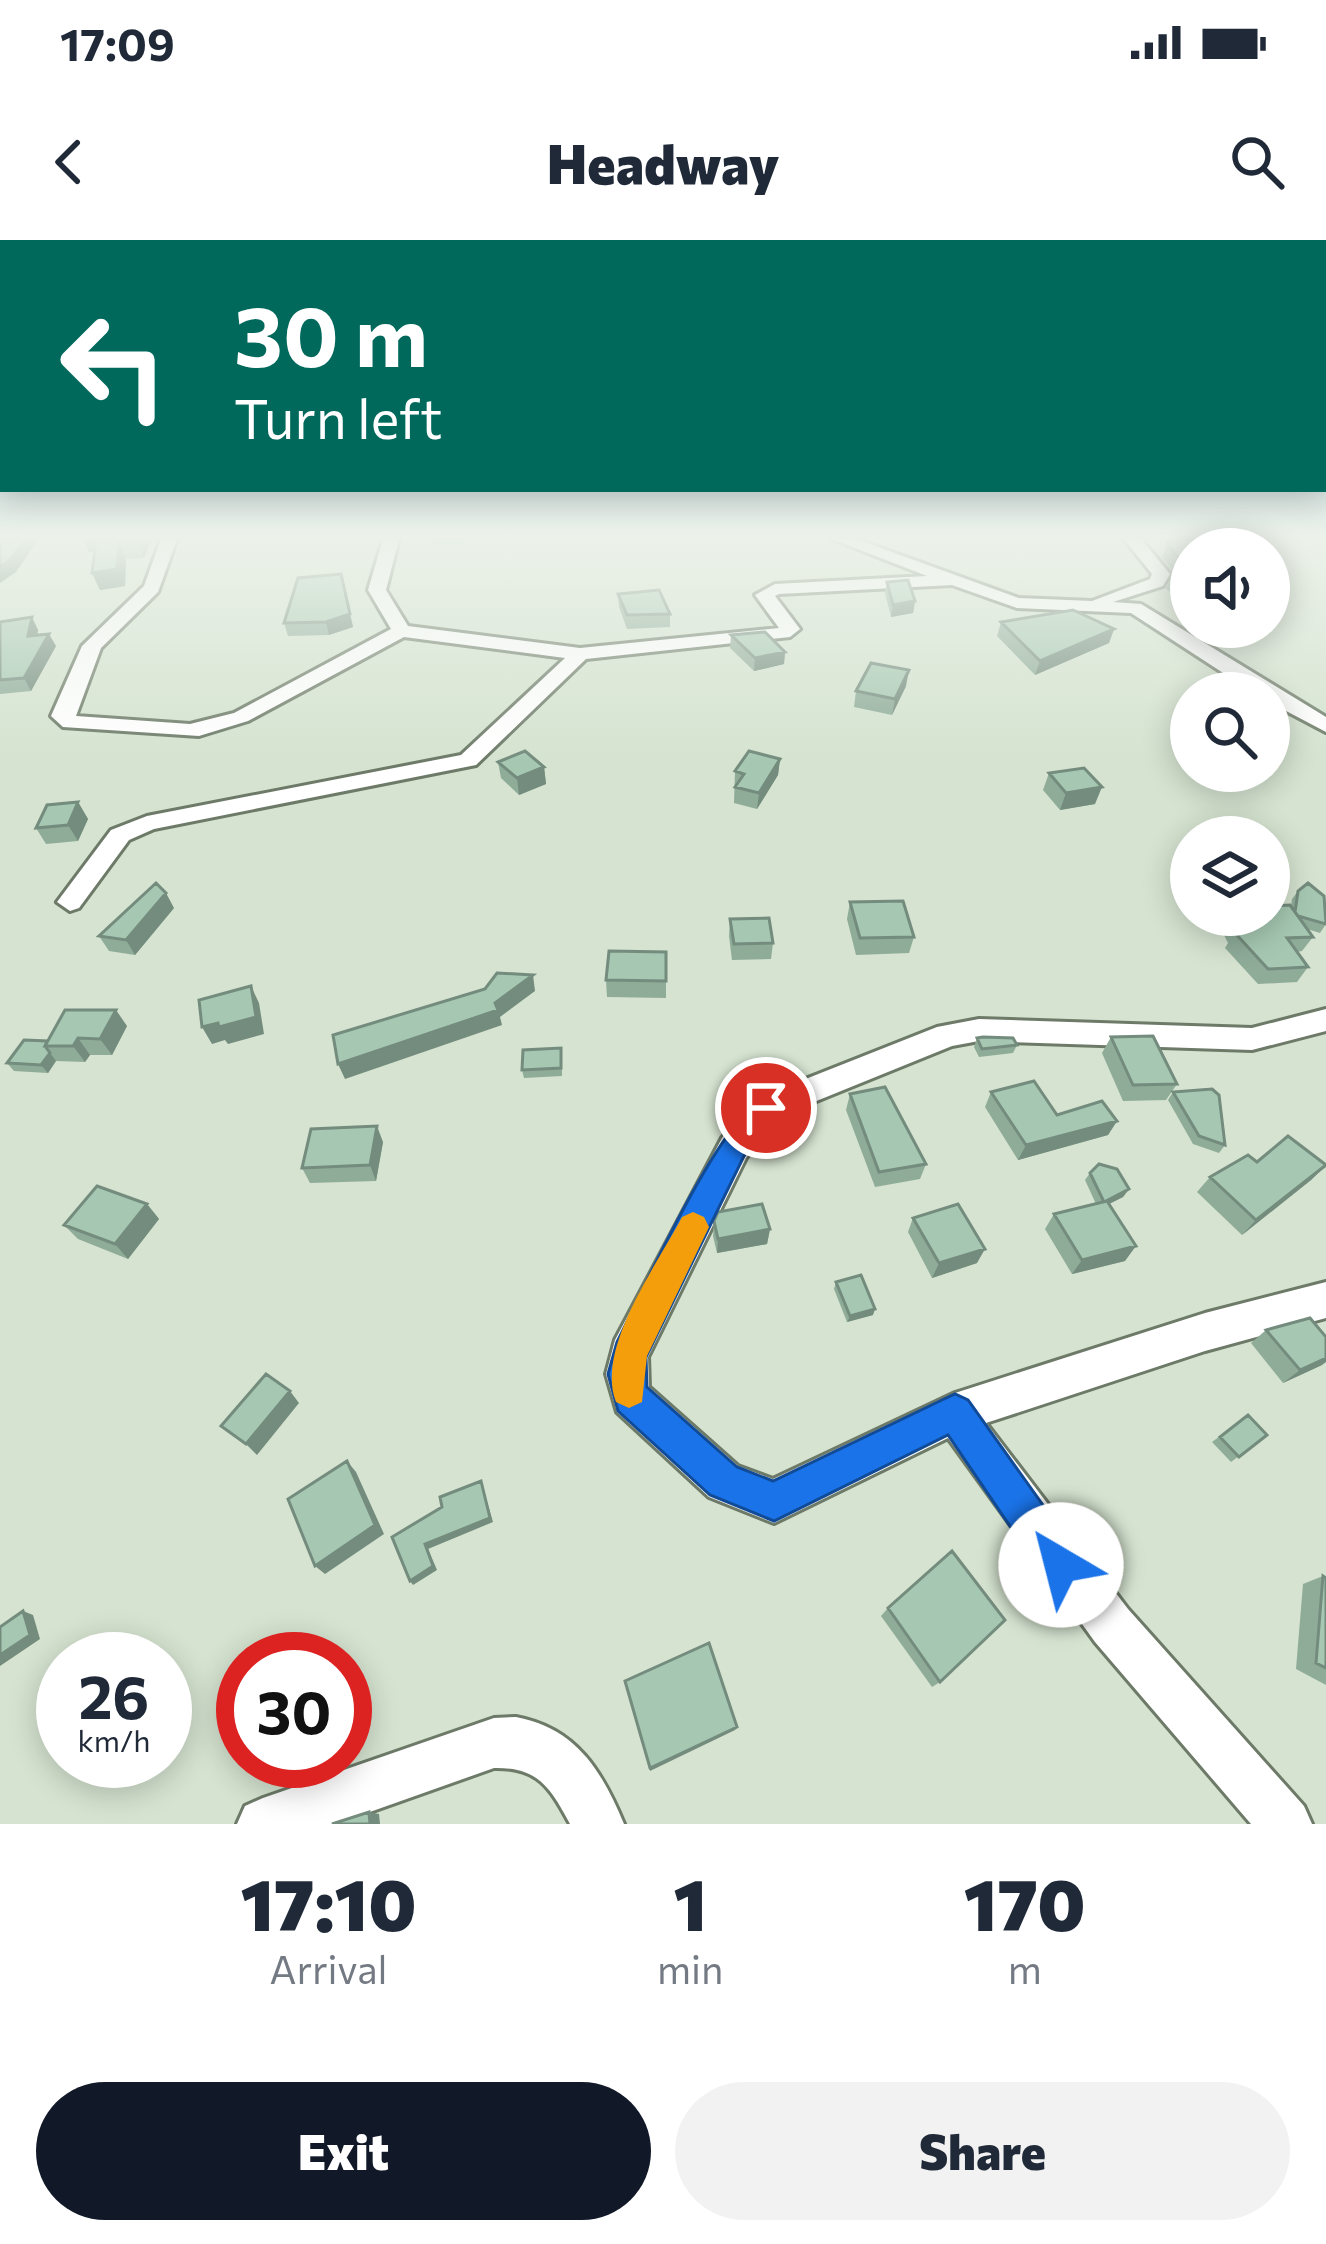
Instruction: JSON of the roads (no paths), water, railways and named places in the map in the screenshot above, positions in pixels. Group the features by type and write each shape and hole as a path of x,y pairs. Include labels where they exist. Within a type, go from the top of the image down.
{"street":[{"path":"126,613 92,646 62,716 71,722 191,731 241,717 401,631 580,654 783,633 790,628 778,613"},
{"path":"390,613 401,631"},
{"path":"1143,613 1235,672"},
{"path":"70,902 120,835 147,823 468,760 580,654"},
{"path":"1290,706 1326,726"},
{"path":"1326,1021 1244,1039 980,1030 948,1035 766,1108 734,1148 629,1354 626,1374 631,1398 724,1482 774,1501 955,1413 1205,1332 1326,1300"},
{"path":"955,1413 1035,1533 1163,1693 1286,1824"},
{"path":"263,1824 494,1743 526,1739 552,1751 598,1824"}]}
